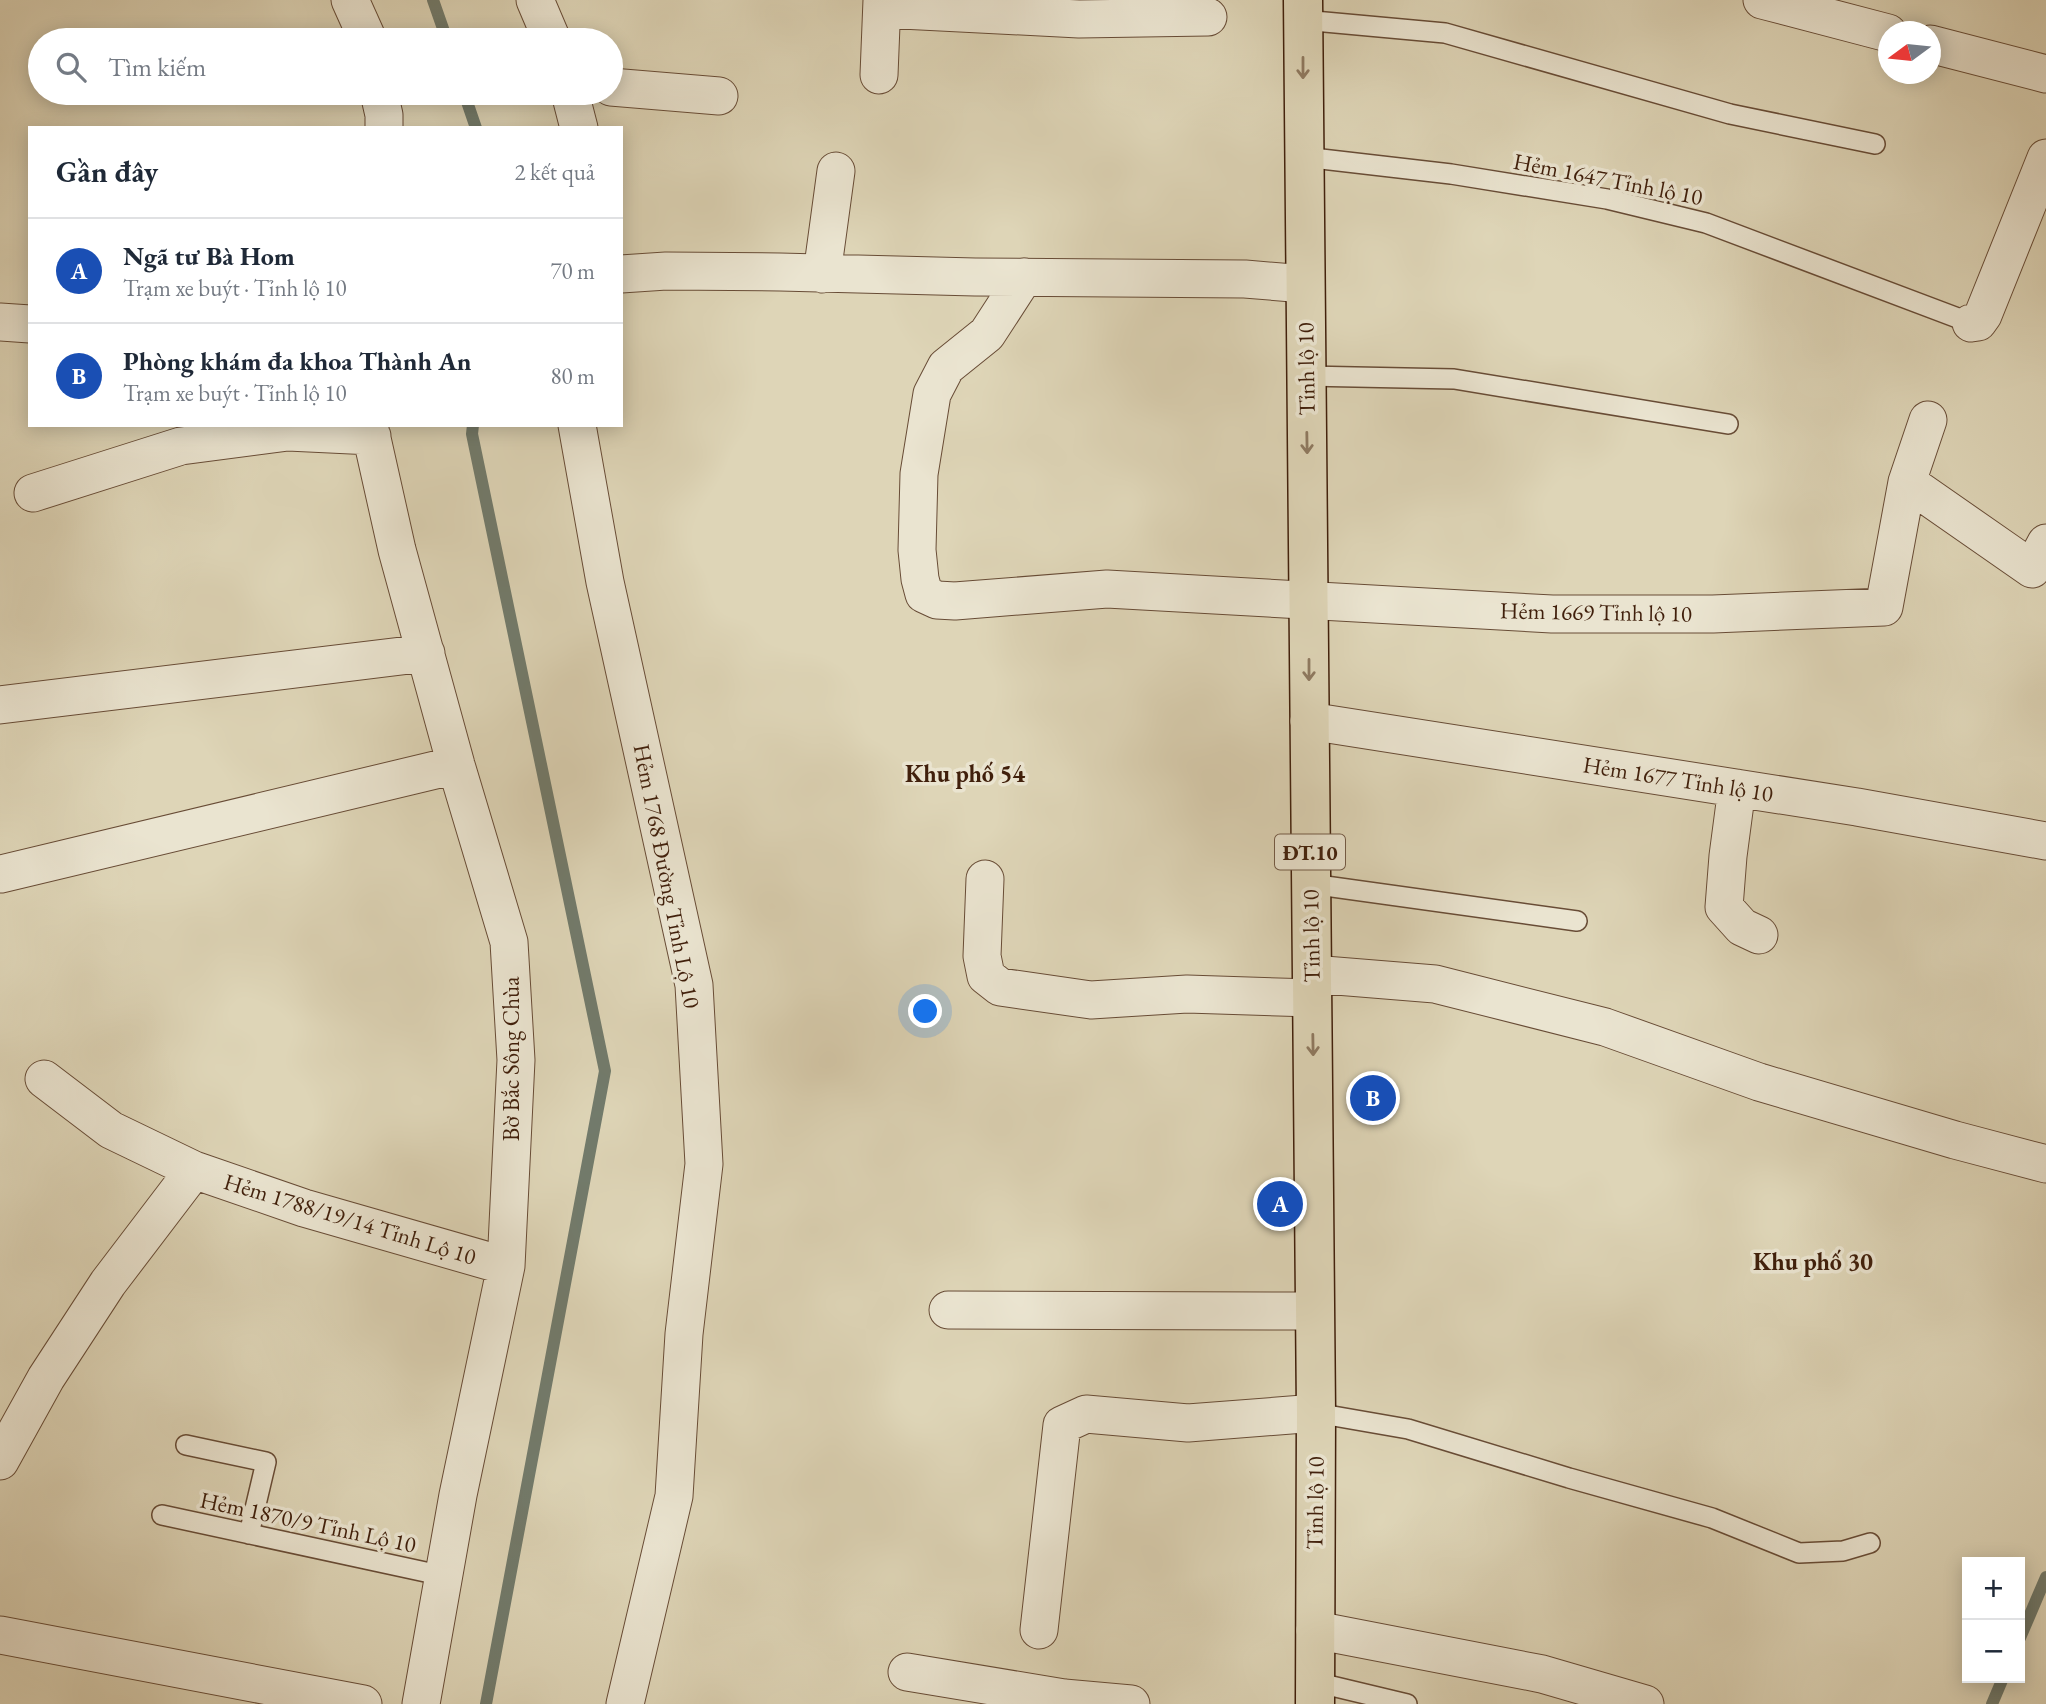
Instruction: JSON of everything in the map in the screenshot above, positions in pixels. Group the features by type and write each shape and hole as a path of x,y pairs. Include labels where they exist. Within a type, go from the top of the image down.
{"main road":[{"name":"Tỉnh lộ 10","path":"1303,10 1316,1413 1315,1693"}],"street":[{"path":"350,0 363,28"},
{"path":"535,0 547,28"},
{"path":"1762,0 1878,30"},
{"path":"879,75 882,4 1079,19 1208,18"},
{"path":"1941,47 2046,74"},
{"path":"623,88 719,96"},
{"path":"382,105 384,126"},
{"path":"573,105 578,126"},
{"path":"1971,323 1978,322 1983,314 2046,158"},
{"path":"822,274 835,171"},
{"path":"623,274 666,271 1245,279 1305,284"},
{"name":"Hẻm 1669 Tỉnh lộ 10","path":"1024,277 987,334 946,367 932,394 919,474 917,550 924,594 937,600 955,601 1107,589 1552,614 1713,614 1884,607 1907,482"},
{"path":"0,322 28,324"},
{"path":"1928,420 1907,482 2032,569 2046,543"},
{"name":"Hẻm 1768 Đường Tỉnh Lộ 10","path":"577,427 605,582 694,985 704,1164 684,1334 674,1496 625,1704"},
{"path":"33,493 181,446 288,432 370,431"},
{"name":"Bờ Bắc Sông Chùa","path":"370,431 397,550 456,765 509,942 516,1060 506,1266 458,1495 421,1704"},
{"path":"0,705 426,653"},
{"name":"Hẻm 1677 Tỉnh lộ 10","path":"1309,721 1857,807 2046,841"},
{"path":"1,874 456,765"},
{"path":"1737,788 1724,907 1742,927 1759,935"},
{"path":"985,879 982,956 986,975 1000,987 1091,1000 1312,986 1435,984 1605,1027 1759,1082 2046,1164"},
{"name":"Hẻm 1788/19/14 Tỉnh Lộ 10","path":"44,1079 111,1130 194,1170 304,1208 506,1266"},
{"name":"Hẻm 1788/19/14 Tỉnh Lộ 10","path":"0,1461 46,1378 108,1283 194,1170"},
{"path":"948,1310 1315,1311"},
{"path":"1039,1630 1062,1424 1086,1414 1188,1423 1316,1413"},
{"path":"1315,1630 1542,1674 1645,1704"},
{"path":"0,1635 363,1704"},
{"path":"907,1672 1064,1698 1131,1704"}],"lane":[{"path":"1303,10 1445,33 1730,114 1875,144"},
{"name":"Hẻm 1647 Tỉnh lộ 10","path":"1304,158 1451,174 1594,197 1706,223 1971,323"},
{"path":"1306,376 1454,379 1728,424"},
{"path":"1311,884 1577,922"},
{"path":"1316,1413 1408,1429 1712,1518 1799,1553 1843,1551 1870,1542"},
{"path":"186,1445 266,1462 249,1534"},
{"name":"Hẻm 1870/9 Tỉnh Lộ 10","path":"162,1515 444,1576"},
{"path":"1315,1693 1407,1704"}],"waterway":[{"path":"433,0 443,28"},
{"path":"468,105 475,126"},
{"path":"473,427 472,434 605,1071 486,1704"},
{"path":"2025,1626 2046,1577"},
{"path":"1992,1704 2001,1683"}],"place":[{"name":"Phòng khám đa khoa Thành An","path":"1373,1098"},
{"name":"Ngã tư Bà Hom","path":"1280,1204"}],"district":[{"name":"Khu phố 54","path":"965,773"},
{"name":"Khu phố 30","path":"1813,1261"}]}
